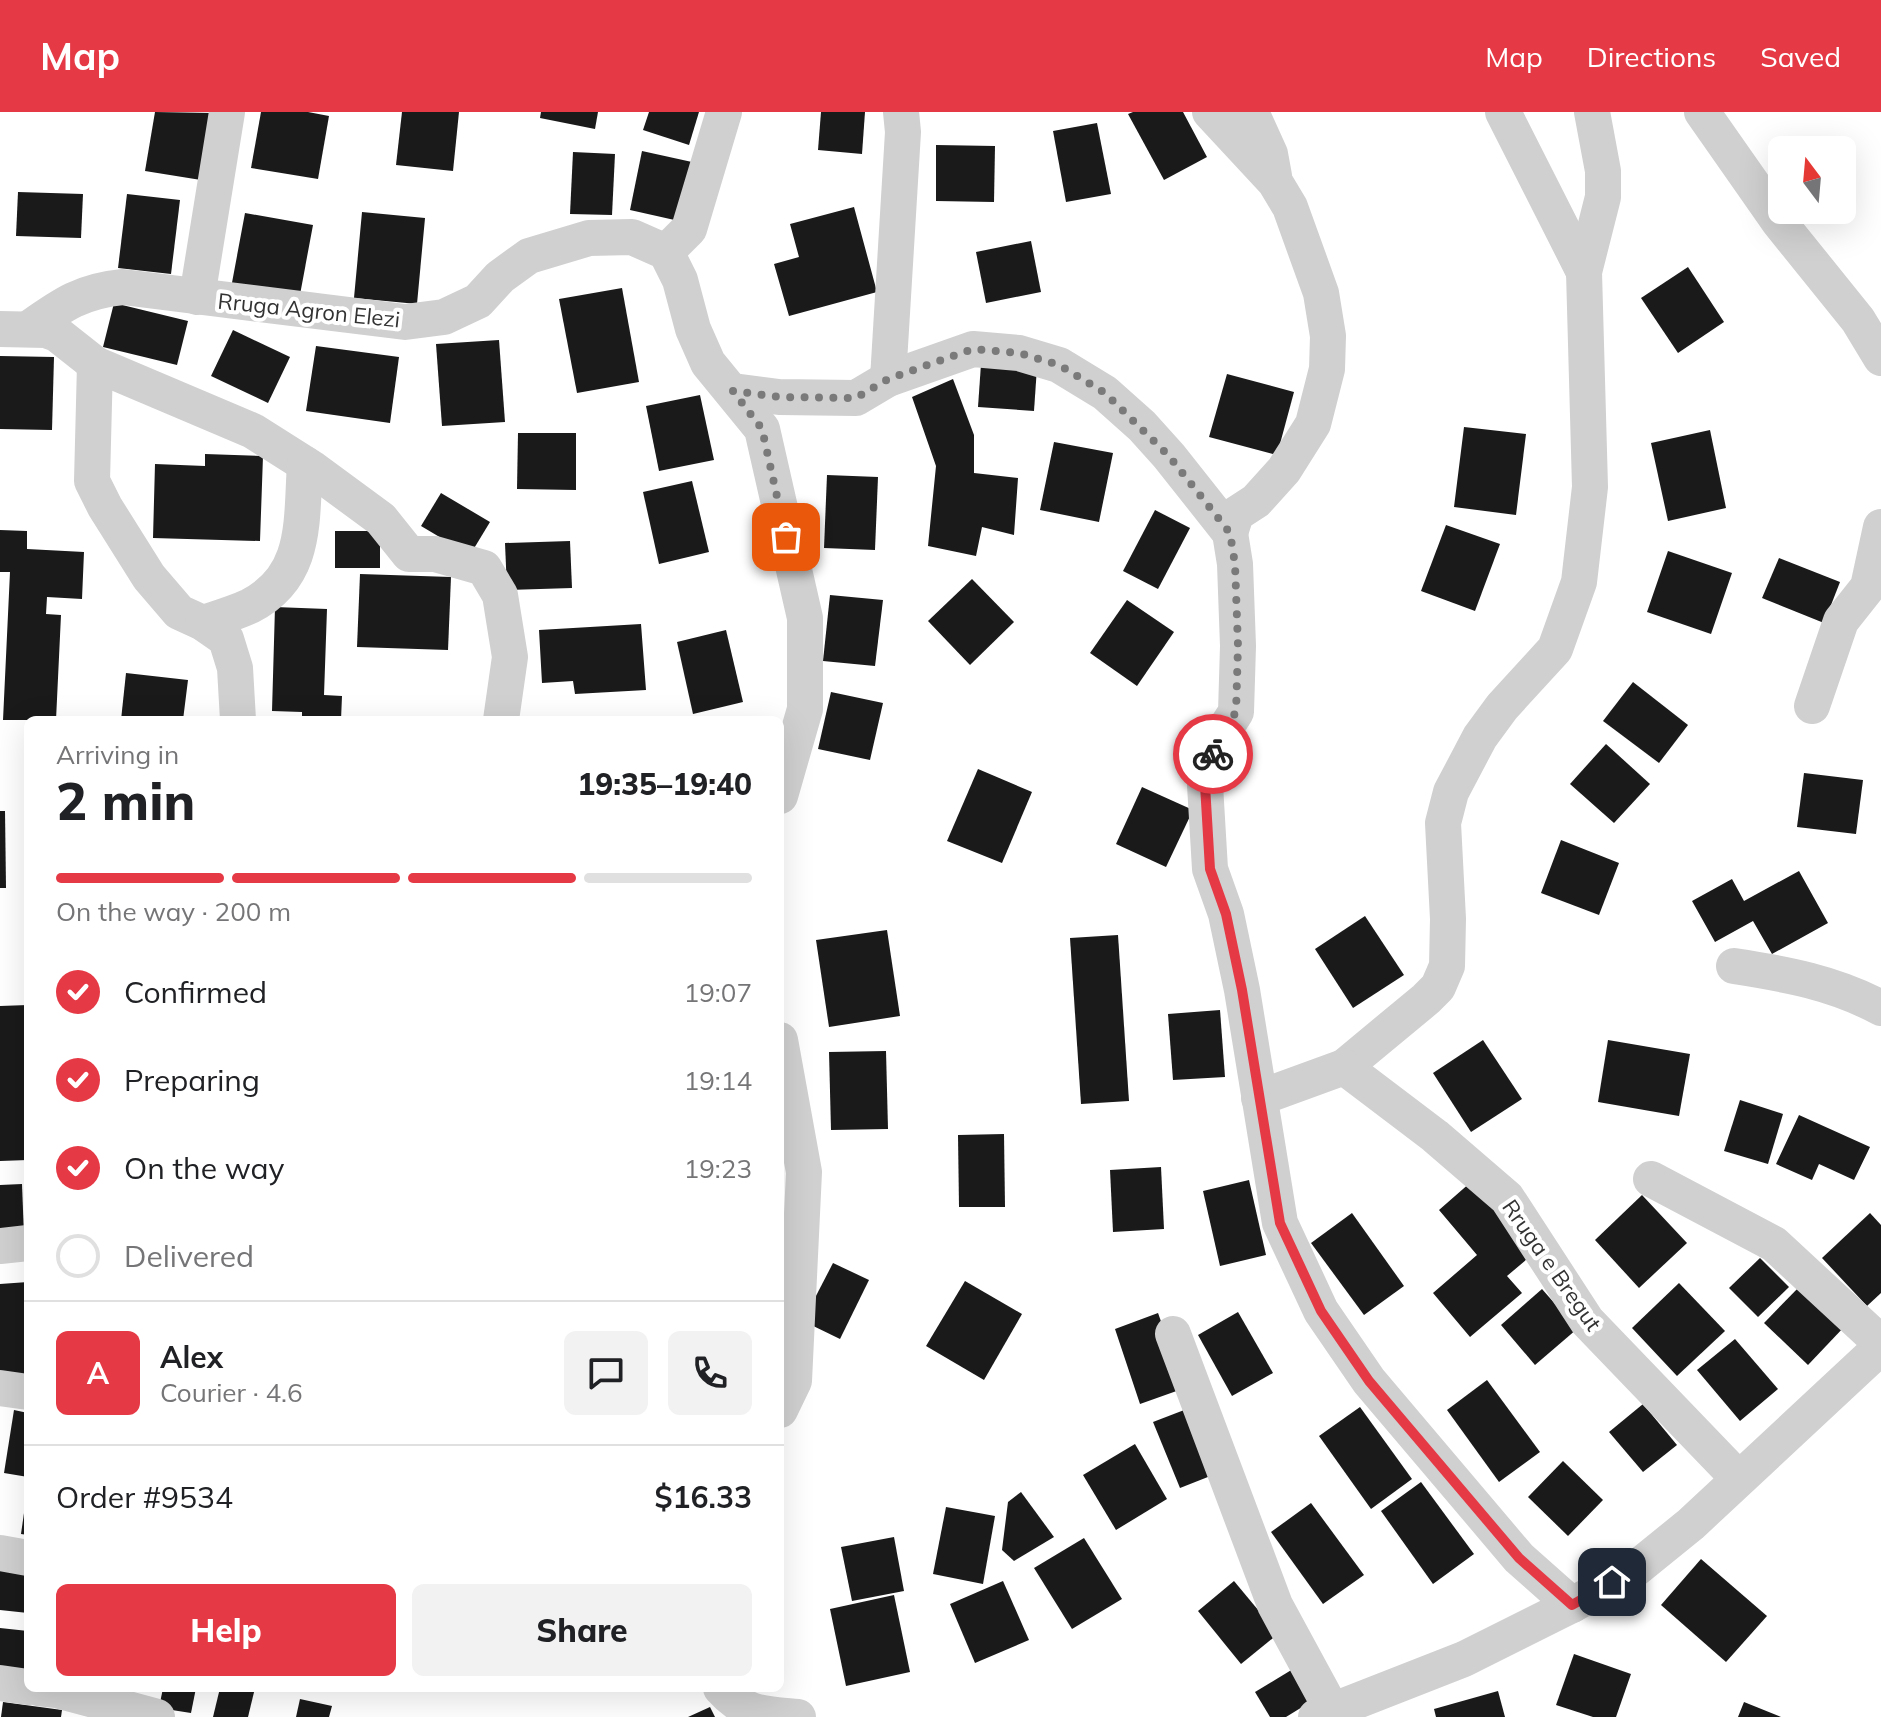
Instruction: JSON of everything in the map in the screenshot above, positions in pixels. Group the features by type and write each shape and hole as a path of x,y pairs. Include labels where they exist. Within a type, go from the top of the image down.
{"street":[{"path":"197,297 227,112"},
{"path":"724,112 689,229 666,252 680,280 693,329 708,363 762,429 805,618 805,709 784,782"},
{"path":"888,379 903,132 901,112"},
{"path":"1210,112 1275,182 1290,207 1321,293 1328,336 1327,369 1313,424 1284,470 1256,501 1236,514 1230,533 1235,564 1238,632 1236,712 1216,743 1205,785 1210,869 1226,914 1242,990 1280,1223 1321,1311 1369,1381 1519,1558 1572,1605"},
{"path":"1251,112 1270,154 1275,182"},
{"path":"1503,112 1584,272"},
{"path":"1259,1098 1344,1067 1438,987 1447,966 1449,947 1443,823 1451,792 1480,737 1502,707 1555,649 1569,615 1579,582 1590,487 1584,272 1603,197 1603,171 1592,112"},
{"path":"1702,112 1779,222 1858,320 1881,358"},
{"name":"Rruga Agron Elezi","path":"15,329 94,290 123,287 405,322 444,317 478,301 500,277 529,256 589,238 632,237 666,252"},
{"path":"15,329 46,330 57,334 95,364 253,431 381,519 409,554 435,554 484,568 500,595 510,657 502,716"},
{"path":"733,391 779,397 856,398 888,379 973,349 1019,353 1059,365 1105,393 1142,426 1169,456 1230,533"},
{"path":"95,364 92,481 149,577 179,612 203,623 226,639 235,668 238,716"},
{"path":"203,623 249,606 271,592 289,572 300,543 305,464"},
{"path":"1812,706 1841,621 1868,587 1881,527"},
{"path":"1734,966 1802,977 1861,997 1881,1008"},
{"path":"784,1062 804,1172 794,1381 784,1402"},
{"name":"Rruga e Bregut","path":"1344,1067 1435,1136 1507,1198 1587,1321 1738,1478"},
{"path":"1173,1334 1275,1605 1324,1713 1464,1659 1633,1571 1691,1524 1881,1345 1774,1244 1651,1179"},
{"path":"0,1246 24,1243"},
{"path":"0,1388 24,1391"},
{"path":"0,1553 24,1557"},
{"path":"0,1683 24,1686"},
{"path":"64,1692 157,1717"},
{"path":"725,1692 754,1714 798,1717"}],"building":[{"path":"155,112 213,113 201,180 145,171"},
{"path":"261,112 308,112 329,116 318,179 251,168"},
{"path":"402,112 459,112 453,171 396,165"},
{"path":"541,112 598,112 595,129 540,118"},
{"path":"649,112 699,112 689,145 643,130"},
{"path":"821,112 865,112 862,154 818,150"},
{"path":"1183,112 1207,157 1164,180 1128,114"},
{"path":"1097,123 1111,194 1066,202 1053,131"},
{"path":"936,145 995,146 994,202 936,201"},
{"path":"642,151 692,162 679,221 630,210"},
{"path":"573,152 615,154 612,215 570,214"},
{"path":"18,192 83,194 81,238 16,236"},
{"path":"127,194 180,200 171,274 118,268"},
{"path":"854,207 877,292 789,316 774,264 799,257 790,224"},
{"path":"362,212 425,218 417,304 354,298"},
{"path":"245,213 313,225 299,300 231,288"},
{"path":"1031,241 1041,292 986,303 976,252"},
{"path":"1688,267 1724,322 1678,353 1641,298"},
{"path":"622,288 639,382 577,393 559,299"},
{"path":"114,303 188,321 177,365 103,347"},
{"path":"233,330 290,357 268,403 211,376"},
{"path":"499,340 505,422 442,426 436,344"},
{"path":"316,346 399,357 390,423 306,411"},
{"path":"0,356 54,357 52,430 0,429"},
{"path":"981,364 1037,367 1034,411 978,407"},
{"path":"1227,374 1294,392 1277,455 1209,437"},
{"path":"953,379 974,435 974,473 1018,478 1014,535 982,527 976,556 928,546 936,466 912,397"},
{"path":"700,395 714,460 659,471 646,406"},
{"path":"1464,427 1526,434 1516,515 1454,507"},
{"path":"1710,430 1726,508 1668,521 1651,443"},
{"path":"518,433 576,433 576,490 517,489"},
{"path":"1054,442 1113,453 1099,522 1040,510"},
{"path":"205,454 263,456 260,541 153,538 155,464 205,466"},
{"path":"827,475 878,477 875,550 824,548"},
{"path":"692,481 709,552 659,564 643,492"},
{"path":"441,493 490,522 470,555 421,526"},
{"path":"1155,510 1190,528 1158,589 1123,571"},
{"path":"1446,525 1500,544 1475,611 1421,591"},
{"path":"0,530 27,531 27,549 84,552 82,599 47,597 46,614 61,615 56,716 24,716 24,720 3,720 10,572 0,572"},
{"path":"335,531 380,531 380,568 335,568"},
{"path":"570,541 572,588 507,590 505,543"},
{"path":"1668,551 1732,573 1711,634 1647,612"},
{"path":"1779,558 1840,582 1824,623 1762,598"},
{"path":"360,574 451,577 448,650 357,647"},
{"path":"972,579 1014,622 970,665 928,621"},
{"path":"830,595 883,600 875,666 823,661"},
{"path":"1127,600 1174,632 1137,686 1090,653"},
{"path":"275,607 327,609 324,695 342,696 341,716 302,716 302,712 272,711"},
{"path":"641,624 646,690 575,694 573,681 542,683 539,630"},
{"path":"726,630 743,702 693,714 677,642"},
{"path":"126,673 188,680 184,716 121,716"},
{"path":"1633,682 1688,725 1659,763 1603,721"},
{"path":"831,692 883,703 870,760 818,749"},
{"path":"1606,744 1650,784 1614,823 1570,784"},
{"path":"978,769 1032,792 1002,863 947,841"},
{"path":"1804,773 1863,780 1856,834 1797,827"},
{"path":"1142,787 1193,810 1166,867 1116,844"},
{"path":"0,811 5,811 6,888 0,888"},
{"path":"1561,840 1619,863 1599,915 1541,893"},
{"path":"1799,871 1828,923 1772,954 1753,921 1715,942 1692,901 1732,879 1744,901"},
{"path":"1365,916 1404,975 1353,1008 1315,949"},
{"path":"887,930 900,1016 829,1027 816,940"},
{"path":"1118,935 1129,1101 1081,1104 1070,938"},
{"path":"24,1005 24,1160 0,1161 0,1006"},
{"path":"1220,1010 1225,1077 1173,1080 1168,1014"},
{"path":"1483,1040 1522,1099 1471,1132 1433,1073"},
{"path":"1608,1040 1690,1054 1679,1116 1598,1102"},
{"path":"886,1051 888,1129 831,1130 829,1052"},
{"path":"1740,1100 1783,1114 1768,1164 1724,1151"},
{"path":"1799,1115 1870,1147 1854,1180 1819,1164 1812,1180 1776,1164"},
{"path":"1004,1134 1005,1207 959,1207 958,1135"},
{"path":"1161,1167 1164,1229 1113,1232 1110,1170"},
{"path":"1249,1180 1266,1255 1220,1266 1203,1191"},
{"path":"1471,1182 1533,1254 1507,1276 1522,1293 1470,1337 1433,1293 1477,1255 1439,1210"},
{"path":"22,1184 24,1236 0,1237 0,1185"},
{"path":"1642,1195 1687,1243 1639,1288 1595,1240"},
{"path":"1352,1213 1404,1286 1364,1315 1311,1243"},
{"path":"1870,1213 1881,1225 1881,1293 1867,1306 1822,1258"},
{"path":"1760,1258 1789,1287 1758,1317 1729,1288"},
{"path":"833,1263 869,1280 840,1339 803,1321"},
{"path":"965,1281 1022,1314 984,1380 926,1346"},
{"path":"24,1282 24,1377 0,1378 0,1284"},
{"path":"1679,1283 1725,1331 1677,1376 1632,1328"},
{"path":"1801,1285 1845,1326 1808,1365 1764,1323"},
{"path":"1542,1289 1577,1329 1535,1365 1501,1325"},
{"path":"1238,1312 1273,1373 1232,1396 1198,1335"},
{"path":"1158,1313 1185,1388 1140,1404 1115,1329"},
{"path":"1735,1339 1778,1389 1740,1421 1697,1370"},
{"path":"1487,1380 1540,1452 1499,1482 1447,1410"},
{"path":"1643,1404 1677,1445 1643,1472 1609,1432"},
{"path":"1192,1407 1218,1473 1180,1488 1153,1422"},
{"path":"1360,1407 1412,1479 1371,1509 1319,1436"},
{"path":"14,1410 24,1412 24,1476 4,1473"},
{"path":"1135,1444 1167,1499 1116,1530 1083,1475"},
{"path":"1563,1461 1603,1500 1568,1536 1528,1497"},
{"path":"1421,1482 1474,1554 1433,1584 1381,1511"},
{"path":"1021,1492 1054,1537 1014,1561 1002,1550 1008,1502"},
{"path":"1311,1503 1364,1575 1323,1604 1271,1532"},
{"path":"946,1507 995,1516 983,1584 933,1574"},
{"path":"894,1537 904,1591 852,1601 841,1547"},
{"path":"1084,1538 1122,1599 1072,1629 1034,1568"},
{"path":"1701,1559 1767,1616 1726,1662 1661,1605"},
{"path":"0,1567 24,1570 24,1613 0,1610"},
{"path":"1003,1581 1029,1640 975,1663 950,1604"},
{"path":"1234,1581 1278,1634 1241,1664 1198,1611"},
{"path":"894,1595 910,1672 846,1686 830,1609"},
{"path":"0,1628 24,1631 24,1676 0,1673"},
{"path":"1574,1654 1631,1674 1616,1717 1593,1717 1556,1705"},
{"path":"1293,1669 1312,1701 1286,1717 1270,1717 1255,1692"},
{"path":"1498,1691 1505,1717 1436,1717 1434,1709"},
{"path":"162,1692 195,1692 191,1713 159,1708"},
{"path":"219,1692 254,1692 248,1717 213,1717"},
{"path":"300,1699 332,1706 329,1717 296,1717"},
{"path":"3,1702 62,1710 61,1717 1,1717"},
{"path":"1744,1702 1781,1717 1738,1717"},
{"path":"710,1707 715,1717 688,1717"}],"way so far":[{"path":"786,537 762,429 733,391 779,397 856,398 888,379 973,349 1019,353 1059,365 1105,393 1142,426 1230,533 1235,564 1238,646 1236,712 1216,743 1213,754"}],"route":[{"path":"1213,754 1205,785 1210,869 1226,914 1242,990 1280,1223 1321,1311 1369,1381 1519,1558 1572,1605 1612,1582"}]}
